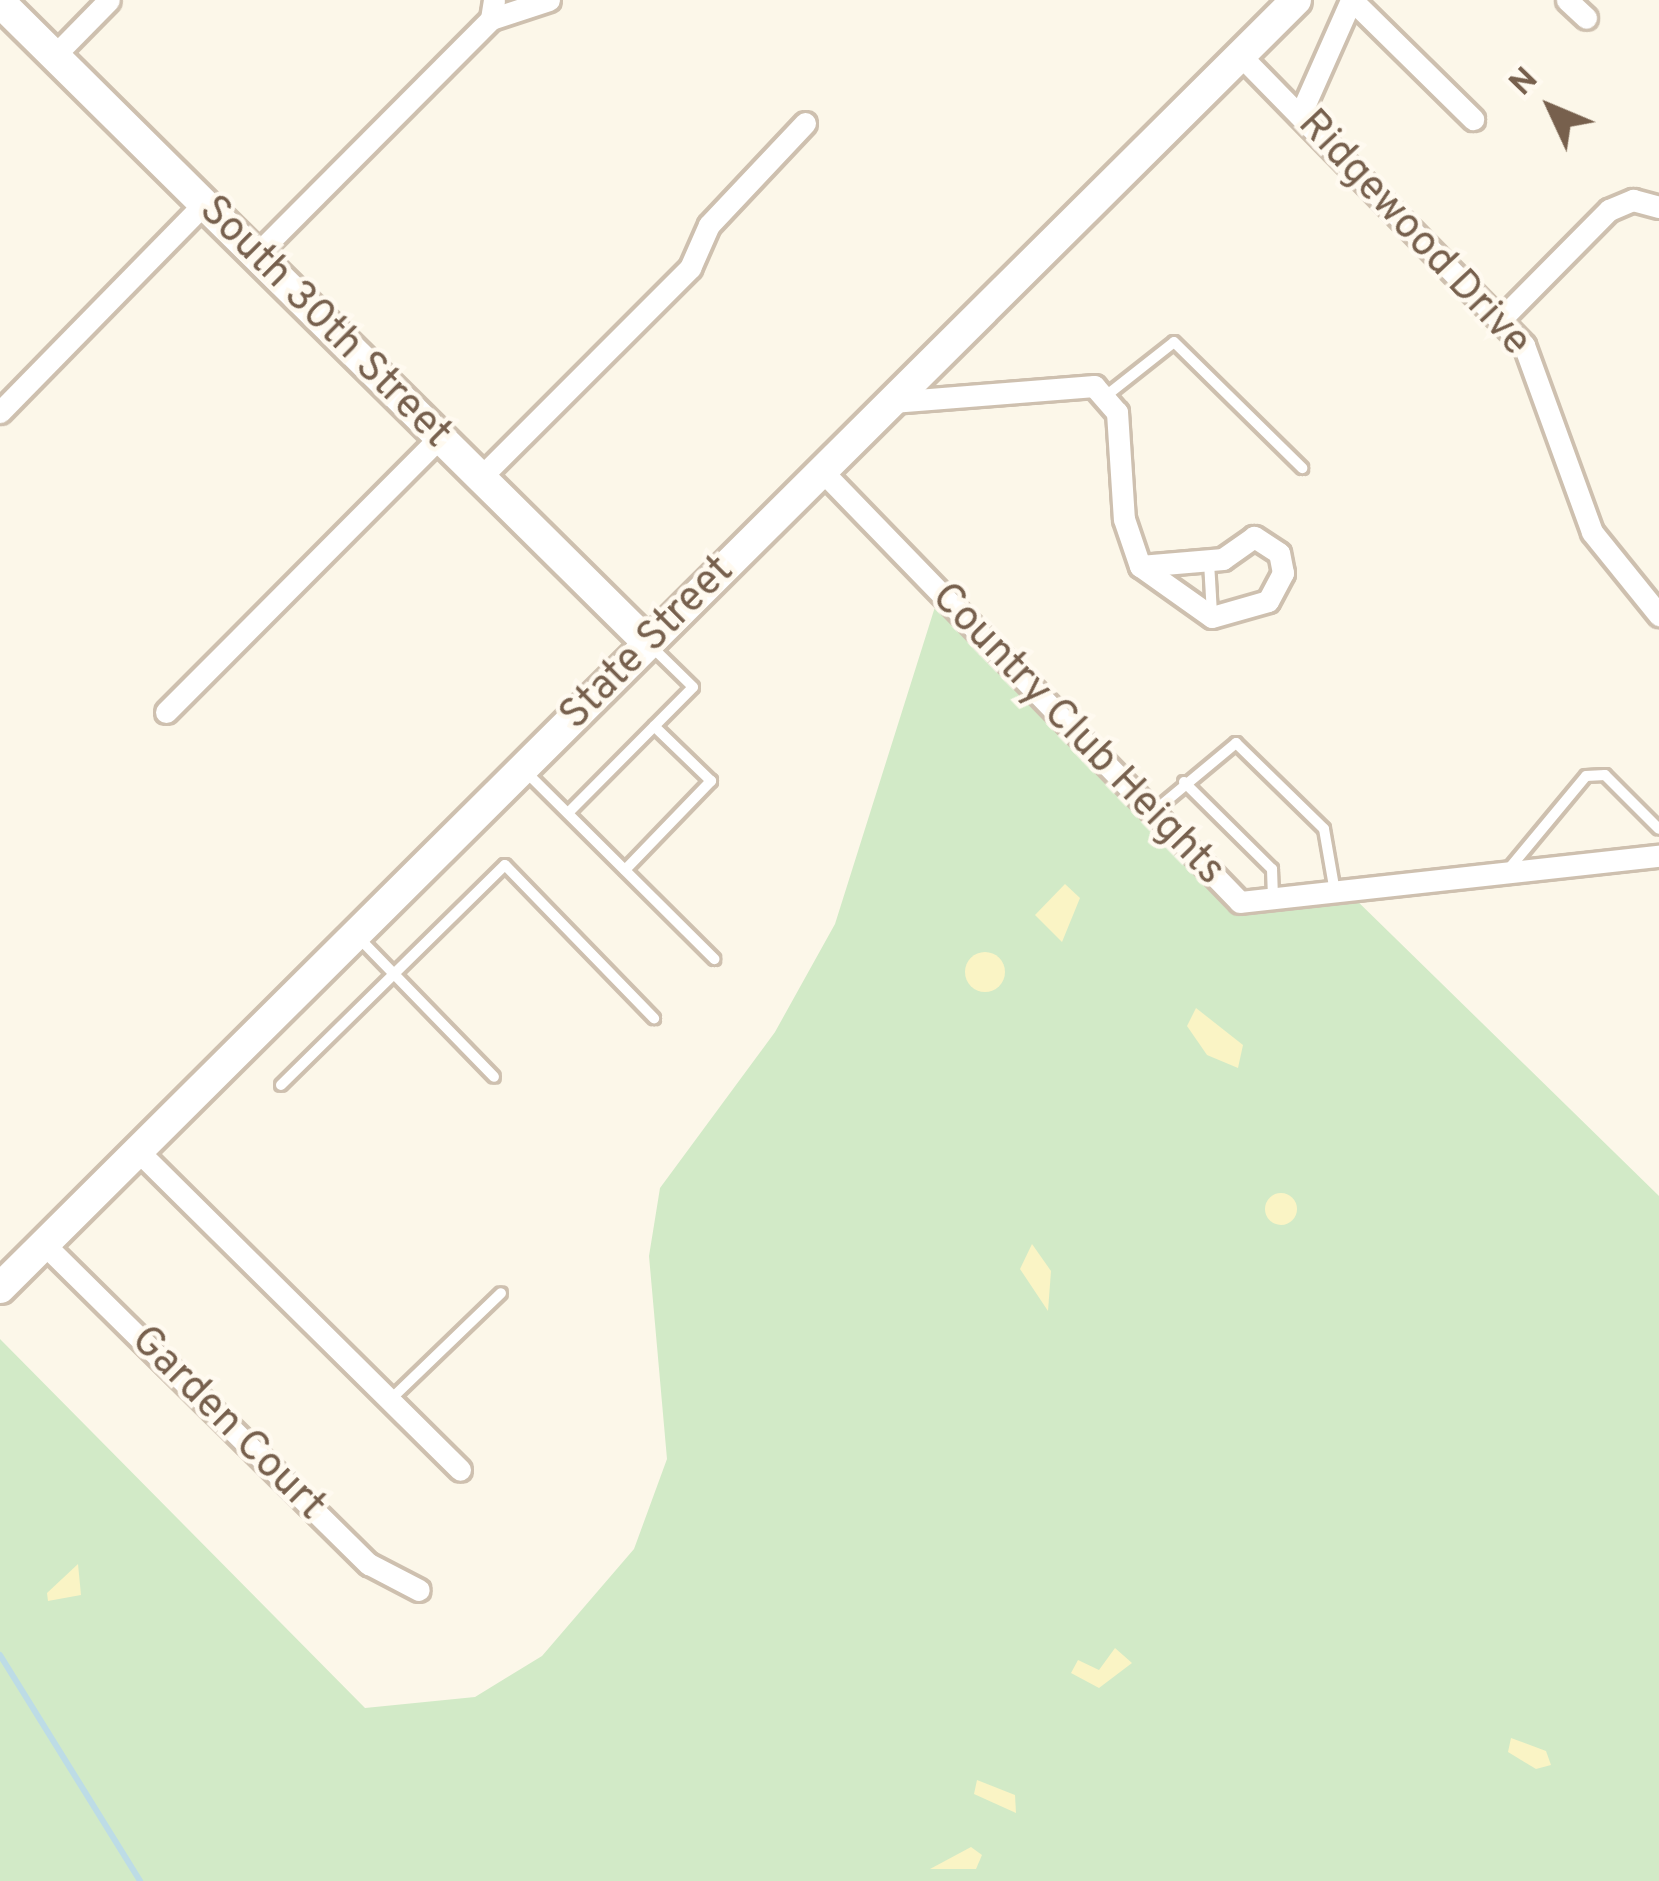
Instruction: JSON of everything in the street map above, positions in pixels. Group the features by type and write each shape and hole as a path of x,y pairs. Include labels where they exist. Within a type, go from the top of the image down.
{"main road":[{"name":"State Street","path":"0,1288 1296,0"},
{"name":"South 30th Street","path":"0,2 649,644"}],"street":[{"path":"54,56 110,0"},
{"path":"256,255 493,10 549,0"},
{"path":"1300,113 1351,0 1473,119"},
{"path":"1568,0 1586,18"},
{"name":"Ridgewood Drive","path":"1240,55 1503,317 1550,397 1592,532 1659,615"},
{"path":"481,477 690,268 709,226 806,123"},
{"path":"1503,317 1610,210 1633,200 1659,207"},
{"path":"0,412 204,204"},
{"path":"891,402 1071,381 1107,395 1140,566 1212,617 1268,601 1282,573 1279,553 1254,537 1209,562 1140,566"},
{"path":"166,712 440,437"},
{"name":"Country Club Heights","path":"821,471 1231,896 1271,904 1659,856"},
{"path":"138,1151 460,1470"},
{"name":"Garden Court","path":"44,1244 369,1564 419,1590"}],"lane":[{"path":"1107,395 1174,342 1302,468"},
{"path":"1209,562 1212,617"},
{"path":"568,813 693,687 649,644"},
{"path":"625,870 711,782 654,726"},
{"path":"1151,814 1225,743 1244,747 1324,829 1336,895"},
{"path":"523,769 714,958"},
{"path":"1507,873 1586,776 1606,775 1659,829"},
{"path":"1184,782 1272,868 1271,904"},
{"path":"280,1084 505,865 655,1018"},
{"path":"356,934 494,1077"},
{"path":"390,1400 501,1293"}],"green space":[{"path":"940,591 1231,896 1349,893 1659,1196 1659,1881 0,1881 0,1339 365,1708 475,1697 542,1656 634,1549 667,1459 649,1256 660,1188 775,1032 835,924"}],"sand":[{"path":"1065,884 1080,898 1062,942 1035,915"},
{"path":"985,952 999,958 1005,972 999,986 985,992 971,986 965,972 971,958"},
{"path":"1196,1008 1243,1045 1238,1068 1207,1055 1187,1026"},
{"path":"1281,1193 1293,1197 1297,1209 1293,1221 1281,1225 1269,1221 1265,1209 1269,1197"},
{"path":"1032,1244 1051,1271 1048,1311 1020,1269"},
{"path":"78,1564 81,1595 48,1601 47,1593"},
{"path":"1115,1648 1132,1663 1099,1688 1071,1673 1078,1660 1099,1670"},
{"path":"1511,1738 1546,1751 1551,1765 1536,1769 1508,1752"},
{"path":"977,1780 1015,1795 1016,1813 974,1794"},
{"path":"971,1847 982,1855 976,1869 930,1869"}],"waterway":[{"path":"0,1655 140,1881"}]}
